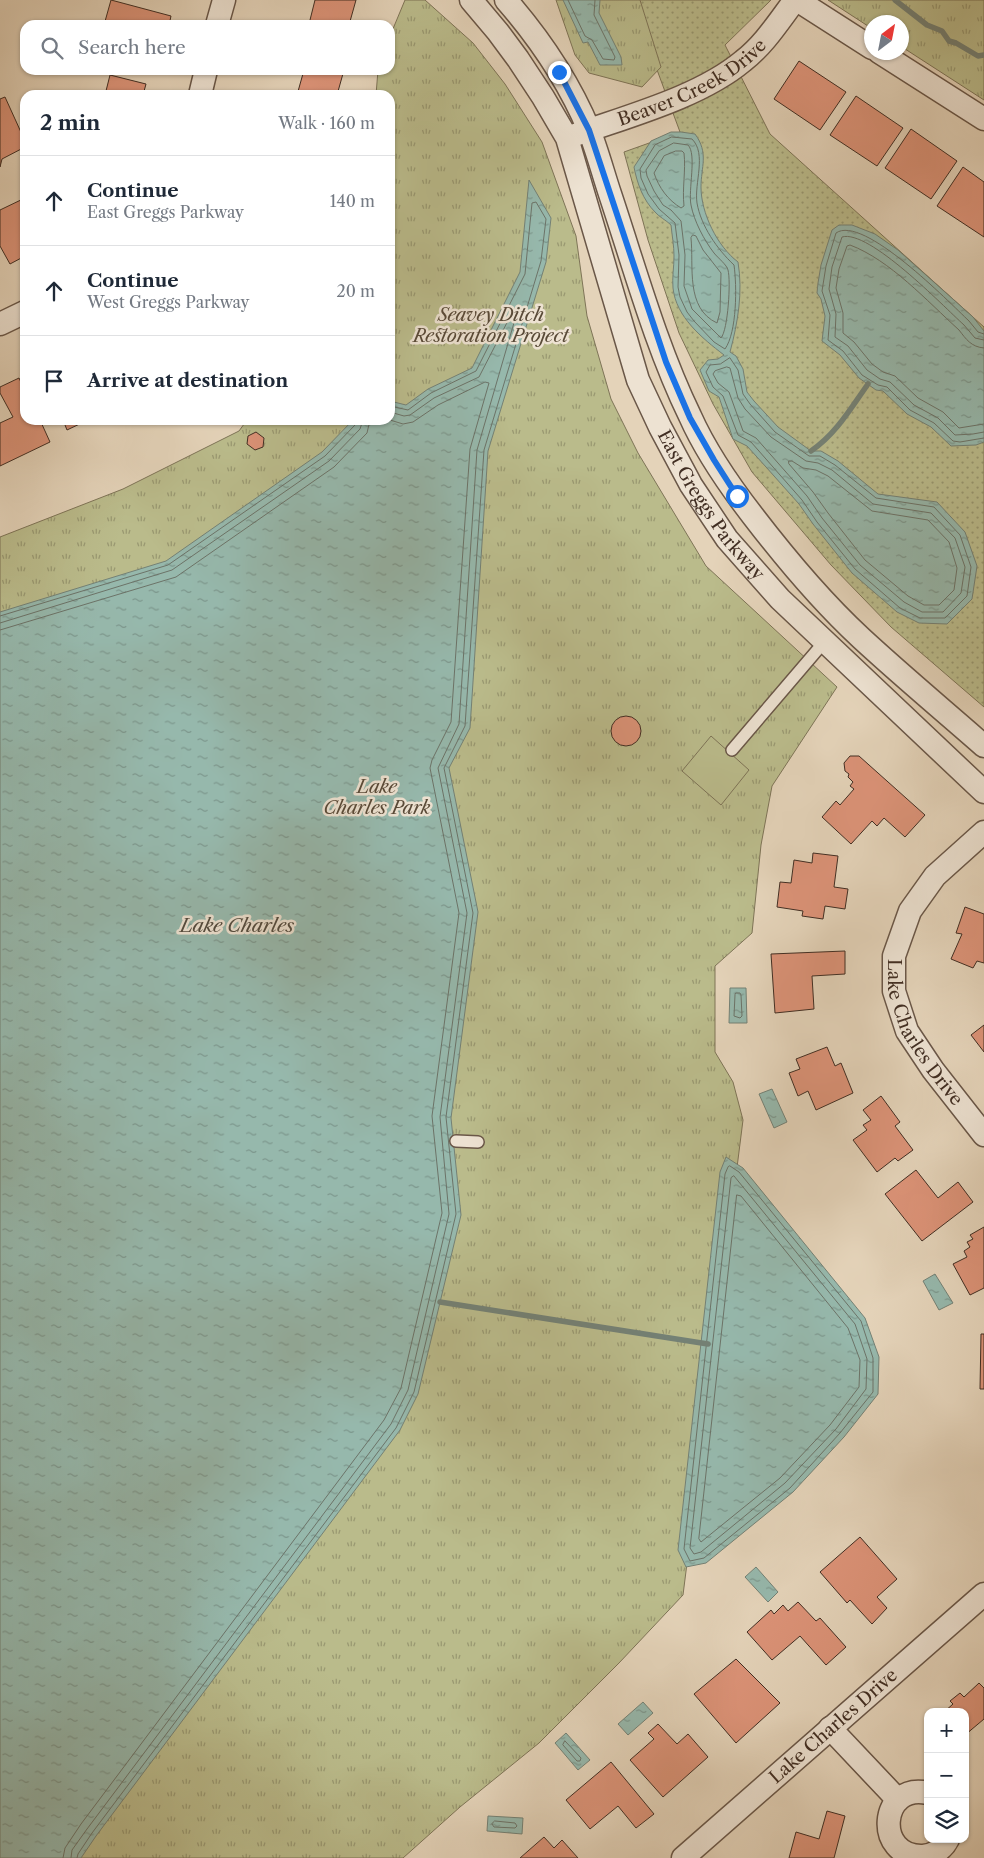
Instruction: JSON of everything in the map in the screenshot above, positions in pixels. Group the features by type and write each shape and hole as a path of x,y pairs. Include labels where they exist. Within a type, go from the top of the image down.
{"street":[{"path":"219,20 224,0"},
{"name":"East Greggs Parkway","path":"471,0 518,59 544,97 567,138 638,380 660,427 691,485 727,539 780,599 984,792"},
{"name":"East Greggs Parkway","path":"506,0 534,32 559,72 589,130 666,362 690,418 737,496 821,598 861,638 984,746"},
{"path":"796,0 864,43"},
{"name":"Beaver Creek Drive","path":"567,138 688,94 723,76 744,61 760,46 796,0"},
{"path":"892,60 984,119"},
{"path":"201,90 205,75"},
{"path":"0,324 20,314"},
{"name":"Lake Charles Drive","path":"984,832 935,876 910,911 894,956 894,991 907,1031 933,1070 984,1136"},
{"name":"Lake Charles Drive","path":"683,1858 984,1594"},
{"path":"830,1728 898,1800"},
{"path":"924,1792 905,1795 891,1809 888,1830 892,1840 901,1851 917,1856 928,1855 938,1851 945,1843"}],"lane":[{"path":"732,750 825,641"},
{"path":"456,1141 478,1142"}],"green space":[{"name":"Lake Charles Park","path":"405,0 425,0 473,43 505,84 542,142 576,236 587,316 611,399 638,453 706,566 837,687 772,786 761,845 752,933 715,966 715,1052 733,1082 743,1120 683,1595 619,1663 539,1743 460,1807 403,1858 0,1858 0,537 123,489 239,431 243,425 395,425 395,90 376,90 378,75 395,75 395,24"},
{"path":"556,0 640,0 661,67 642,87 589,73 575,55"},
{"path":"634,0 771,0 725,45 770,134 984,327 984,707 891,627 831,565 752,472 713,404 679,333 648,240 624,152 680,132"},
{"path":"828,0 984,0 984,100 909,52 909,15 864,15 864,23"},
{"path":"711,736 749,770 721,805 682,771"}],"water":[{"path":"563,0 600,0 599,13 621,57 622,65 600,65 588,42 583,43"},
{"path":"671,132 695,134 699,141 703,154 702,197 707,218 723,247 738,262 740,284 739,307 730,352 736,356 743,369 747,392 778,427 811,451 821,451 838,461 878,494 937,502 965,532 977,566 972,599 947,624 919,623 897,612 852,573 799,504 747,446 733,439 719,397 709,391 700,370 708,360 718,359 724,355 691,326 679,308 673,288 674,252 671,225 657,214 647,202 639,185 634,167 651,141"},
{"name":"Lake Charles","path":"529,180 551,218 546,262 488,451 470,728 449,768 478,912 451,1118 461,1215 418,1394 400,1430 81,1858 0,1858 0,612 166,561 322,452 348,425 395,425 395,402 406,405 428,389 472,368 520,272"},
{"path":"839,225 852,225 875,234 898,250 973,317 984,331 984,442 976,445 951,446 931,427 907,414 883,391 876,390 859,378 840,355 822,341 825,316 821,299 817,293 818,283 821,265 832,230"},
{"path":"730,988 746,988 747,1023 729,1023"},
{"path":"772,1089 787,1122 774,1128 759,1094"},
{"path":"726,1157 743,1168 865,1318 879,1357 878,1394 844,1437 793,1492 706,1563 686,1567 678,1550 720,1172"},
{"path":"935,1274 953,1303 939,1310 923,1281"},
{"path":"756,1567 778,1592 768,1602 745,1577"},
{"path":"643,1702 653,1713 628,1735 618,1724"},
{"path":"566,1733 590,1760 578,1770 555,1743"},
{"path":"488,1816 523,1818 522,1834 487,1831"}],"building":[{"path":"111,0 171,16 170,20 105,20"},
{"path":"315,0 356,0 350,20 310,20"},
{"path":"799,61 846,92 820,130 774,99"},
{"path":"110,75 146,84 144,90 106,90"},
{"path":"303,75 343,75 338,90 298,90"},
{"path":"856,96 903,128 877,166 830,135"},
{"path":"5,97 20,130 20,150 2,159 0,167 0,99"},
{"path":"911,129 957,161 931,199 885,168"},
{"path":"963,167 984,182 984,237 937,206"},
{"path":"20,200 20,259 10,264 0,246 0,210"},
{"path":"19,378 20,425 42,425 50,442 0,466 0,423 13,417 0,393 0,387"},
{"path":"65,425 78,425 67,430"},
{"path":"256,432 264,438 263,447 255,450 247,444 248,436"},
{"path":"626,716 632,717 640,725 640,737 632,745 626,746 620,745 612,737 611,731 612,725 620,717"},
{"path":"850,756 859,756 925,815 905,837 884,818 877,826 872,821 851,844 822,817 836,801 840,805 854,789 850,786 853,782 845,771 844,763"},
{"path":"813,853 838,856 834,887 848,889 845,909 825,906 823,919 802,916 803,911 777,907 780,882 791,883 794,860 812,863"},
{"path":"965,907 984,914 984,963 977,961 973,968 951,959 962,934 956,933"},
{"path":"845,951 845,974 812,976 814,1009 775,1013 771,954"},
{"path":"984,1025 984,1052 971,1035"},
{"path":"827,1047 835,1066 841,1063 853,1093 816,1110 808,1091 798,1096 789,1073 800,1069 796,1059"},
{"path":"881,1096 900,1122 895,1126 913,1150 898,1161 895,1158 877,1172 853,1140 867,1130 863,1125 871,1120 863,1110"},
{"path":"916,1170 938,1198 958,1182 973,1202 922,1241 885,1194"},
{"path":"984,1227 984,1288 970,1295 953,1264 967,1257 964,1251 970,1247 967,1242 973,1239 970,1235"},
{"path":"981,1334 984,1334 984,1389 980,1389"},
{"path":"860,1537 897,1579 877,1597 887,1608 872,1624 850,1600 847,1603 820,1572"},
{"path":"798,1602 816,1621 820,1618 846,1647 826,1665 800,1636 772,1660 747,1632 771,1610 774,1614 783,1605 788,1611"},
{"path":"736,1659 780,1703 736,1743 694,1694"},
{"path":"979,1683 984,1688 984,1719 969,1732 969,1708 948,1708 953,1704 950,1701 960,1693 964,1697"},
{"path":"658,1724 677,1744 688,1734 708,1757 663,1797 630,1760 654,1739 648,1733"},
{"path":"611,1762 654,1814 636,1828 618,1806 590,1829 566,1800"},
{"path":"827,1811 845,1816 834,1858 789,1858 796,1832 819,1839"},
{"path":"544,1837 554,1848 562,1840 578,1858 520,1858"}],"waterway":[{"path":"895,0 927,25 942,31 949,41 978,56 984,55"},
{"path":"811,451 836,429 868,384"},
{"path":"440,1302 708,1344"}],"route":[{"path":"559,72 589,130 666,362 690,418 737,496"}],"park label":[{"name":"Seavey Ditch Restoration Project","path":"491,325"}]}
